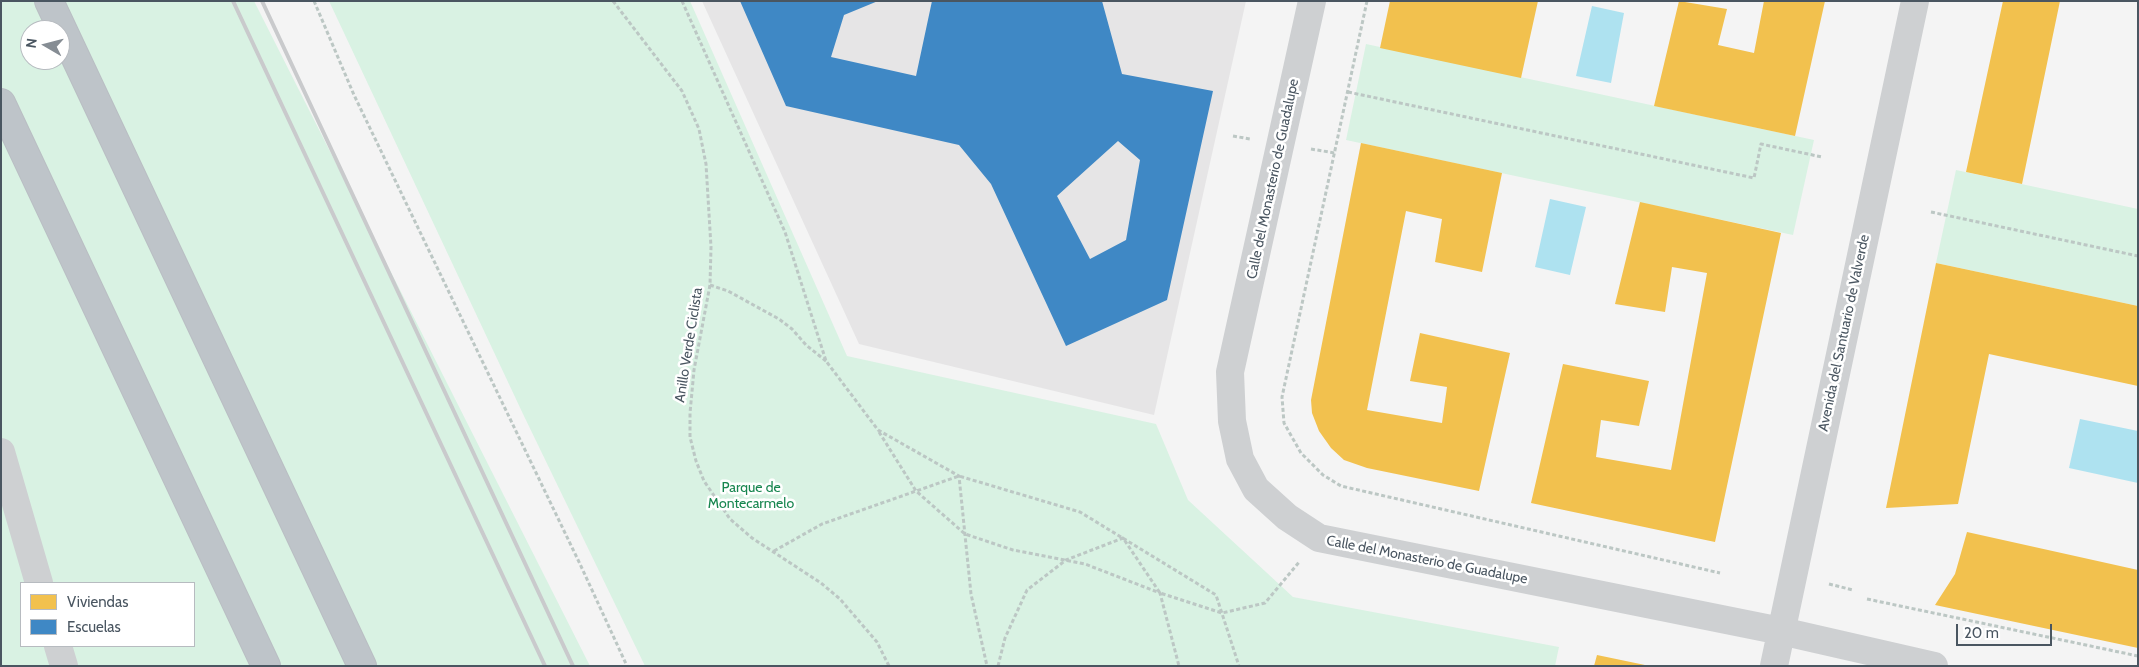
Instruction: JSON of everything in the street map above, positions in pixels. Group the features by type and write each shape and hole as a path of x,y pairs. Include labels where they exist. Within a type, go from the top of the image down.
{"highway":[{"path":"49,1 362,666"},
{"path":"1,103 266,666"}],"street":[{"name":"Calle del Monasterio de Guadalupe","path":"1312,1 1230,372 1232,421 1240,459 1256,489 1287,517 1319,538 1781,631 1934,666"},
{"name":"Avenida del Santuario de Valverde","path":"1774,666 1915,1"},
{"path":"1,452 40,582"},
{"path":"58,647 64,666"}],"path":[{"path":"314,1 354,95 580,564 627,666"},
{"name":"Anillo Verde Ciclista","path":"613,1 682,91 699,129 706,164 710,202 710,286 694,370 690,437 696,461 716,501 730,519 752,538 774,551 840,599 877,642 889,666"},
{"path":"682,1 785,232 826,362"},
{"path":"1367,1 1282,397 1284,423 1301,453 1324,475 1341,486 1720,573"},
{"path":"1348,92 1754,178 1761,144 1822,157"},
{"path":"1931,212 2138,256"},
{"path":"710,286 728,291 779,319 826,362 878,430 916,491 965,534 1013,550 1085,564 1160,593 1222,614 1265,603 1319,538"},
{"path":"878,430 959,476 1080,512 1216,595 1239,666"},
{"path":"774,551 822,524 959,476"},
{"path":"959,476 971,594 987,666"},
{"path":"998,666 1005,638 1027,590 1066,560 1123,538"},
{"path":"1123,538 1160,593 1179,666"},
{"path":"1829,584 1853,590"},
{"path":"1867,599 2138,656"}],"shaded area":[{"path":"702,1 1246,1 1154,415 859,344"}],"green space":[{"path":"1,1 254,1 590,666 1,666"},
{"name":"Parque de Montecarmelo","path":"329,1 690,1 847,356 1156,424 1188,500 1293,597 1559,647 1555,666 645,666 523,414"},
{"path":"1366,44 1814,140 1793,235 1346,140"},
{"path":"1956,170 2138,209 2138,306 1936,263"}],"water":[{"path":"1592,6 1624,13 1611,83 1576,76"},
{"path":"1550,199 1586,207 1570,275 1535,267"},
{"path":"2080,419 2138,431 2138,483 2069,468"}],"building: Viviendas":[{"path":"1390,1 1538,1 1521,78 1380,48"},
{"path":"1679,1 1727,9 1718,45 1754,53 1764,1 1825,1 1795,136 1654,106"},
{"path":"2003,1 2060,1 2022,184 1966,172"},
{"path":"1361,143 1502,173 1482,272 1435,262 1442,219 1406,211 1367,410 1442,423 1447,387 1410,381 1420,333 1510,353 1479,491 1367,468 1344,460 1331,448 1319,431 1312,413 1311,400"},
{"path":"1640,202 1781,233 1715,542 1531,503 1563,364 1649,381 1639,426 1601,420 1596,457 1671,470 1707,273 1672,267 1665,312 1615,304"},
{"path":"1936,263 2138,306 2138,386 1989,354 1958,504 1886,508"},
{"path":"1967,532 2138,570 2138,648 1935,605 1955,574"},
{"path":"1597,655 1645,665 1645,666 1594,666"}],"building: Escuelas":[{"path":"740,1 878,1 844,15 831,57 916,76 932,1 1102,1 1122,74 1213,91 1167,300 1066,346 991,184 959,145 786,106","holes":["1118,141 1140,160 1126,240 1090,259 1057,196"]}],"railway":[{"path":"233,1 545,666"},
{"path":"262,1 573,666"}]}
